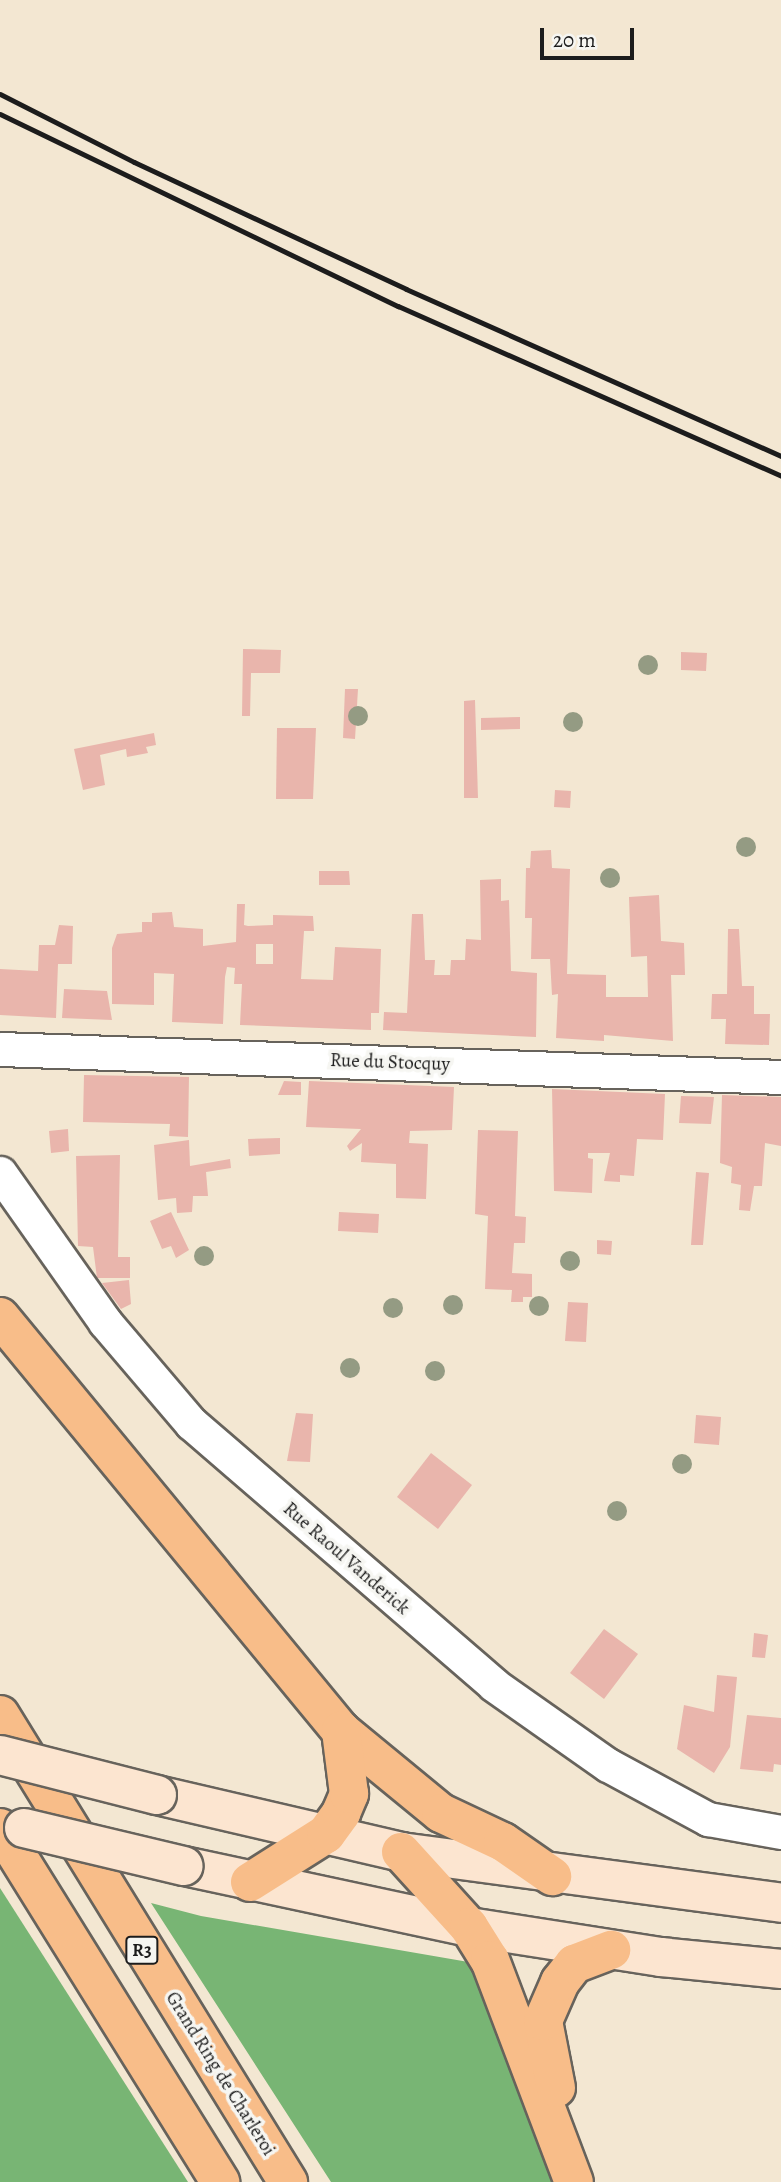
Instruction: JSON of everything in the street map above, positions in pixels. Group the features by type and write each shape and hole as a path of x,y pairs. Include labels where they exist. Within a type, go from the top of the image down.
{"highway":[{"path":"0,1317 341,1731 441,1813 503,1842 552,1876"},
{"name":"Grand Ring de Charleroi","path":"0,1715 288,2182"},
{"path":"250,1882 326,1834 349,1794 341,1731"},
{"path":"0,1828 220,2182"},
{"path":"401,1852 469,1927 489,1960 573,2179"},
{"path":"573,2179 543,2021 560,1982 574,1964 611,1950"}],"main road":[{"path":"0,1755 401,1852 552,1876 781,1903"},
{"path":"0,1821 250,1882 469,1927 611,1950 781,1969"}],"street":[{"name":"Rue du Stocquy","path":"0,1049 781,1077"},
{"name":"Rue Raoul Vanderick","path":"0,1173 105,1322 191,1423 494,1685 608,1765 708,1819 781,1832"}],"green space":[{"path":"0,1888 188,2182 0,2182"},
{"path":"151,1903 201,1916 480,1964 556,2182 331,2182"}],"building":[{"path":"243,649 281,650 280,673 251,673 250,716 242,716"},
{"path":"681,652 707,653 706,671 681,670"},
{"path":"345,689 358,689 355,739 343,738"},
{"path":"475,700 478,798 464,798 464,701"},
{"path":"520,717 520,729 481,730 481,718"},
{"path":"277,728 316,728 313,799 276,799"},
{"path":"154,733 156,745 146,747 148,753 127,757 126,749 100,755 105,785 83,790 74,749"},
{"path":"555,790 571,791 570,808 554,807"},
{"path":"551,850 552,868 570,869 567,974 606,975 606,997 648,997 647,956 631,957 629,897 659,895 661,941 684,943 685,975 671,975 673,1041 604,1035 604,1041 556,1038 558,994 552,995 550,959 531,959 532,918 525,918 526,868 530,868 531,851"},
{"path":"319,871 349,871 350,885 319,885"},
{"path":"501,879 501,901 509,900 511,971 537,973 536,1037 383,1030 384,1012 407,1013 412,914 423,914 425,960 435,960 434,975 450,975 451,960 465,960 466,939 481,940 480,880"},
{"path":"237,904 245,904 244,925 248,926 273,925 273,915 313,916 314,931 304,931 301,979 333,980 335,947 381,949 379,1013 371,1013 371,1030 240,1025 242,984 234,984 235,968 227,967 223,1024 172,1022 174,974 154,973 154,1005 112,1004 112,948 117,934 142,932 142,922 152,922 152,913 172,912 174,927 203,929 203,946 236,942","holes":["256,944 273,944 273,964 256,964"]},
{"path":"59,925 73,926 72,964 58,964 56,1018 0,1015 0,969 38,971 39,945 55,945"},
{"path":"728,929 739,929 742,986 754,986 754,1014 770,1014 769,1045 725,1044 726,1019 711,1019 712,994 727,994"},
{"path":"64,989 107,991 112,1020 62,1018"},
{"path":"84,1075 189,1077 188,1137 169,1136 170,1124 83,1122"},
{"path":"284,1081 301,1082 301,1095 278,1095"},
{"path":"309,1081 454,1087 452,1130 410,1131 409,1143 428,1144 426,1199 396,1198 396,1164 361,1162 362,1143 350,1151 347,1146 361,1129 306,1127"},
{"path":"552,1089 665,1094 663,1140 637,1139 634,1176 620,1175 620,1182 604,1181 610,1153 588,1153 588,1158 593,1159 592,1193 554,1191"},
{"path":"722,1095 781,1097 781,1146 765,1143 762,1186 754,1186 750,1211 739,1210 741,1185 731,1183 732,1167 720,1163"},
{"path":"681,1096 714,1097 711,1124 679,1123"},
{"path":"68,1129 69,1151 51,1153 49,1131"},
{"path":"478,1130 518,1131 515,1216 526,1217 525,1243 514,1243 512,1273 532,1274 532,1297 523,1297 523,1302 511,1302 512,1290 485,1289 488,1216 475,1214"},
{"path":"280,1138 280,1154 249,1156 248,1139"},
{"path":"189,1140 190,1166 230,1159 231,1168 206,1172 208,1196 193,1196 192,1212 177,1213 176,1198 158,1200 154,1145"},
{"path":"120,1155 118,1257 130,1257 130,1278 97,1278 93,1247 78,1246 76,1156"},
{"path":"696,1172 709,1173 703,1245 691,1245"},
{"path":"171,1212 189,1250 176,1258 171,1246 162,1249 150,1221"},
{"path":"339,1212 379,1214 378,1233 338,1231"},
{"path":"597,1240 612,1241 611,1255 597,1254"},
{"path":"129,1280 131,1304 121,1309 102,1283"},
{"path":"568,1302 588,1303 586,1342 565,1341"},
{"path":"296,1413 313,1414 310,1462 287,1461"},
{"path":"696,1415 721,1417 719,1445 694,1443"},
{"path":"431,1453 472,1485 438,1529 397,1497"},
{"path":"604,1629 638,1654 604,1699 570,1673"},
{"path":"754,1633 768,1635 765,1658 752,1657"},
{"path":"717,1675 737,1677 730,1747 714,1773 677,1749 684,1705 714,1712"},
{"path":"747,1715 781,1718 781,1765 774,1764 773,1772 740,1769"}],"railway":[{"path":"0,94 134,162 406,289 781,456"},
{"path":"0,114 398,306 781,476"}]}
